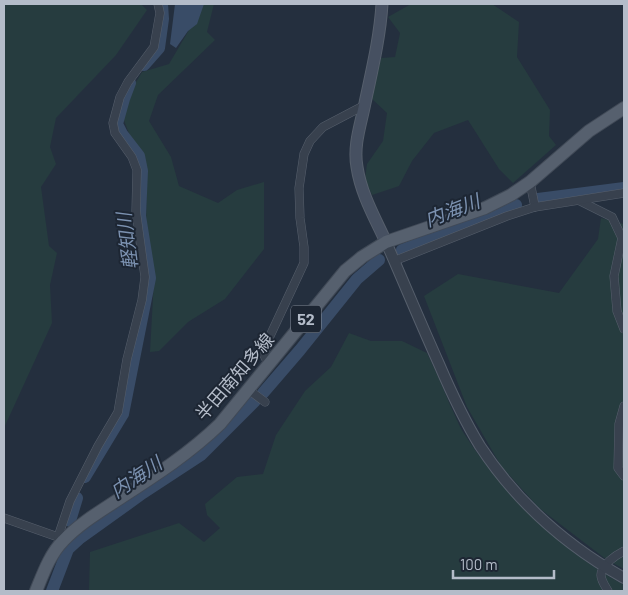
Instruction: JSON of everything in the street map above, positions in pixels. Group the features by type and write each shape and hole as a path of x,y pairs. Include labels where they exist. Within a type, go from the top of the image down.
{"main road":[{"path":"382,4 374,60 357,136 356,166 368,206 386,242"},
{"name":"半田南知多線","path":"36,591 60,539 198,445 220,424 249,390 345,271 362,257 386,242 485,208 511,195 530,182 589,131 624,108"}],"street":[{"path":"4,518 60,539 70,500 118,412 127,359 142,300 145,277 136,212 137,170 132,157 115,133 114,123 120,97 128,82 154,47 160,13 158,4"},
{"path":"269,366 264,356 269,338 304,263 299,188 304,154 310,141 323,127 365,105"},
{"path":"530,182 535,207"},
{"path":"394,261 507,216 535,207 624,193"},
{"path":"580,201 612,217 622,238 614,276 617,311 624,329"},
{"path":"386,242 460,410 480,446 515,491 536,513 574,546 624,578"},
{"path":"249,390 265,402"},
{"path":"624,406 619,424 618,468 624,476"},
{"path":"608,591 601,576 605,567 624,551"}],"green space":[{"path":"4,4 141,4 147,10 116,55 56,118 50,147 56,164 41,187 49,246 57,253 50,285 52,323 4,428"},
{"path":"199,4 214,4 207,32 215,40 158,95 149,121 171,157 179,186 218,203 237,190 264,182 264,249 225,299 188,322 159,351 150,352 154,279 146,223 147,171 142,156 132,141 123,118 129,94 142,72 169,64 189,30"},
{"path":"411,4 492,4 519,22 517,57 550,110 549,136 556,145 513,183 499,169 468,120 434,133 412,161 399,186 372,195 365,179 367,164 383,141 387,113 371,98 381,58 395,57 400,33 388,17"},
{"path":"601,218 624,224 624,569 607,560 539,508 501,466 467,407 424,296 458,274 559,293 598,239"},
{"path":"349,333 371,341 402,341 427,353 461,429 496,477 534,519 555,538 600,571 624,585 624,591 89,591 90,552 179,523 204,542 220,528 207,515 205,504 237,477 263,474 276,435 305,391 331,367"}],"water":[{"path":"175,4 204,4 197,24 188,31 176,48 170,44"}],"waterway":[{"name":"軽知川","path":"144,65 159,48 163,19 162,4"},
{"name":"軽知川","path":"85,477 123,414 150,278 140,216 142,171 139,156 122,134 117,124 130,83"},
{"name":"内海川","path":"538,199 624,188"},
{"name":"内海川","path":"402,250 516,205"},
{"name":"内海川","path":"263,393 357,279 379,260"},
{"name":"内海川","path":"52,591 68,549 143,493 201,455 255,401"},
{"name":"軽知川","path":"70,521 77,498"}]}
